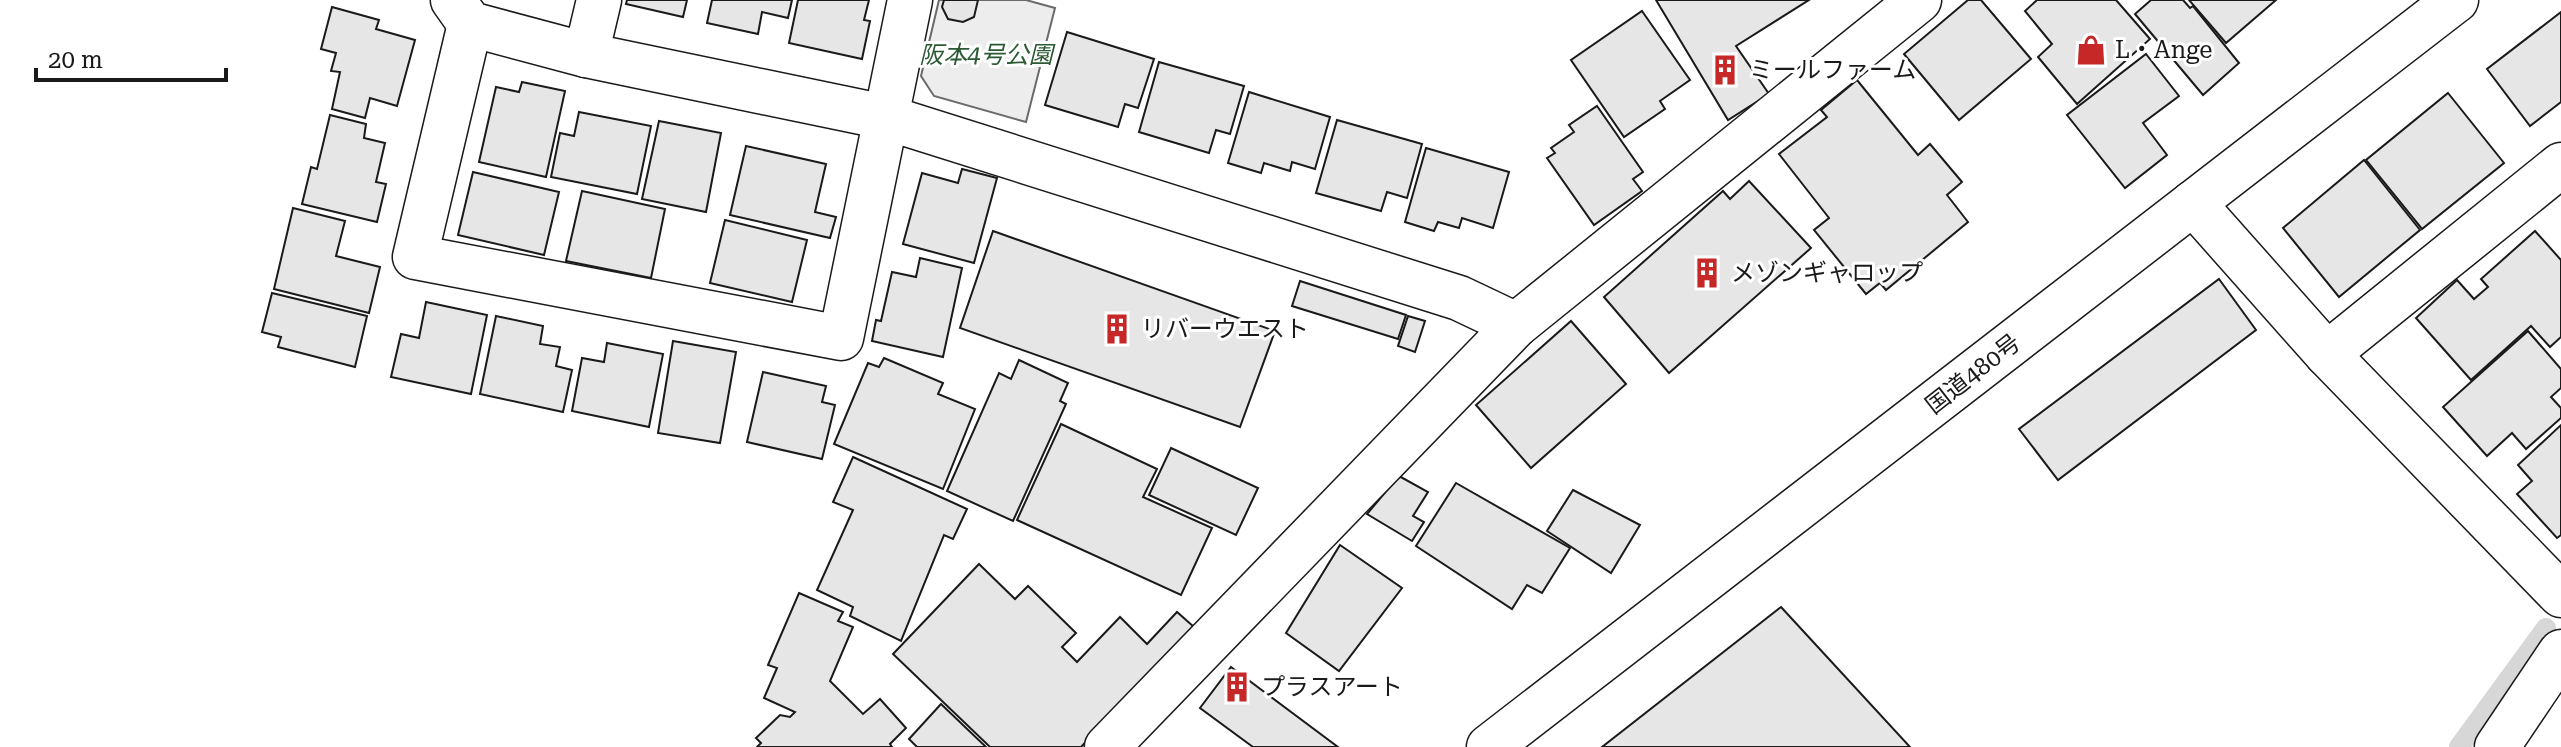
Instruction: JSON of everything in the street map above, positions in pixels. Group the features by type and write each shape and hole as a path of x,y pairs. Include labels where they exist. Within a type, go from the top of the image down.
{"main road":[{"path":"586,55 599,0"},
{"path":"910,0 885,117 841,338 415,257 461,12 586,55 885,117 1459,298 1516,325"},
{"path":"1107,747 1516,325 1919,0"},
{"name":"国道480号","path":"1489,747 2456,0"},
{"path":"2327,354 2557,176"},
{"path":"2193,203 2327,354 2561,595"},
{"path":"2497,747 2561,652"}],"shaded area":[{"name":"阪本4号公園","path":"939,0 1026,0 1055,8 1026,122 934,96 921,76"}],"building":[{"path":"627,0 687,0 683,17 626,4"},
{"path":"712,0 792,0 788,18 762,12 758,34 707,23"},
{"path":"798,0 869,0 864,20 870,21 862,59 789,43"},
{"path":"944,0 978,0 974,17 963,22 948,19 942,7"},
{"name":"ミールファーム","path":"1656,0 1809,0 1736,46 1769,94 1728,120"},
{"path":"1968,0 1981,0 2031,59 1959,120 1904,54"},
{"name":"L・Ange","path":"2037,0 2116,0 2150,39 2077,104 2038,57 2052,44 2025,11"},
{"path":"2151,0 2183,0 2190,8 2193,6 2239,63 2203,95 2135,14"},
{"path":"2189,0 2276,0 2226,43"},
{"path":"332,7 379,20 376,29 415,40 397,106 370,98 365,118 332,109 340,72 331,71 336,53 321,49"},
{"path":"1642,11 1690,80 1660,101 1665,109 1624,137 1571,60"},
{"path":"2561,12 2561,102 2530,126 2487,69"},
{"path":"1067,32 1154,59 1138,108 1125,104 1118,127 1045,105"},
{"path":"2146,54 2179,96 2143,123 2167,155 2125,188 2067,115"},
{"path":"1159,62 1244,86 1230,134 1216,130 1209,153 1139,132"},
{"path":"1857,80 1918,155 1930,144 1962,182 1947,195 1968,222 1886,290 1880,283 1866,294 1814,230 1829,218 1779,154 1827,117 1821,110"},
{"path":"522,82 565,91 546,177 479,162 496,87 519,92"},
{"path":"1249,92 1330,117 1315,169 1292,162 1290,171 1264,163 1261,173 1228,163"},
{"path":"2448,93 2504,163 2422,229 2366,160"},
{"path":"1597,106 1643,172 1633,179 1642,191 1594,225 1547,158 1555,153 1551,148 1574,132 1569,125"},
{"path":"579,112 651,126 637,194 551,177 560,133 574,136"},
{"path":"330,115 366,124 364,138 385,143 376,182 386,184 377,222 302,204 311,167 317,169"},
{"path":"1337,120 1422,144 1407,198 1387,192 1381,211 1316,193"},
{"path":"659,121 721,133 706,212 642,199"},
{"path":"746,146 826,164 815,212 836,217 830,238 730,215"},
{"path":"1426,148 1509,172 1493,228 1462,218 1459,228 1438,222 1434,231 1405,222"},
{"path":"2364,160 2420,230 2339,297 2283,228"},
{"path":"962,169 997,178 974,263 903,244 922,173 958,183"},
{"path":"473,172 559,192 544,255 458,235"},
{"name":"メゾンギャロップ","path":"1749,181 1811,248 1669,373 1604,297 1723,191 1730,199"},
{"path":"582,191 665,209 651,278 566,261"},
{"path":"293,208 345,221 336,256 380,267 369,313 274,289"},
{"path":"725,220 807,240 792,302 710,283"},
{"name":"リバーウエスト","path":"993,231 1275,331 1240,427 960,328"},
{"path":"2535,231 2561,260 2561,337 2550,347 2531,326 2471,380 2416,318 2457,280 2474,299 2488,287 2481,279"},
{"path":"920,258 962,268 943,357 872,341 876,320 881,321 892,272 916,277"},
{"path":"2219,279 2256,330 2058,480 2019,429"},
{"path":"1300,281 1406,315 1398,339 1292,306"},
{"path":"272,293 367,316 355,367 278,347 281,337 262,332"},
{"path":"426,302 487,315 471,394 391,377 401,334 419,338"},
{"path":"496,316 543,326 540,344 560,347 556,366 572,370 563,412 480,394"},
{"path":"1408,316 1425,321 1415,352 1398,346"},
{"path":"1571,321 1626,384 1531,468 1476,405"},
{"path":"2528,331 2561,369 2561,388 2551,397 2561,408 2561,418 2526,449 2512,433 2487,456 2443,407"},
{"path":"673,341 736,352 720,443 658,433"},
{"path":"607,343 663,354 649,427 572,411 582,358 604,362"},
{"path":"884,358 943,383 938,394 975,409 943,489 834,444 868,363 879,367"},
{"path":"1019,360 1068,383 1060,401 1066,404 1013,521 947,491 999,373 1011,379"},
{"path":"763,372 826,386 822,402 835,405 822,459 747,442"},
{"path":"1061,424 1157,469 1143,497 1212,528 1181,595 1017,520"},
{"path":"2561,425 2561,535 2557,538 2517,494 2532,481 2518,465"},
{"path":"1171,448 1258,488 1236,535 1149,495"},
{"path":"853,457 967,509 953,539 944,535 901,641 850,616 853,607 817,590 853,510 833,502"},
{"path":"1399,476 1428,492 1413,516 1424,522 1412,541 1367,514"},
{"path":"1456,483 1570,548 1542,593 1527,585 1512,609 1416,546"},
{"path":"1573,490 1640,525 1611,573 1547,531"},
{"path":"1340,545 1402,588 1339,671 1286,633"},
{"path":"979,564 1015,599 1028,586 1076,633 1062,647 1077,662 1120,617 1147,644 1177,612 1194,627 1081,747 990,747 893,654"},
{"path":"799,593 843,612 838,621 853,627 830,681 863,714 880,699 906,728 890,744 892,747 757,747 761,743 756,738 780,715 790,717 795,712 764,698 777,668 768,665"},
{"path":"1781,607 1910,747 1602,747"},
{"name":"プラスアート","path":"1231,667 1338,747 1253,747 1200,708"},
{"path":"941,704 986,747 917,747 909,739"}],"waterway":[{"path":"2459,747 2546,628"}],"place":[{"name":"L・Ange","path":"2091,50"},
{"name":"ミールファーム","path":"1725,70"},
{"name":"メゾンギャロップ","path":"1707,273"},
{"name":"リバーウエスト","path":"1117,329"},
{"name":"プラスアート","path":"1237,687"}]}
